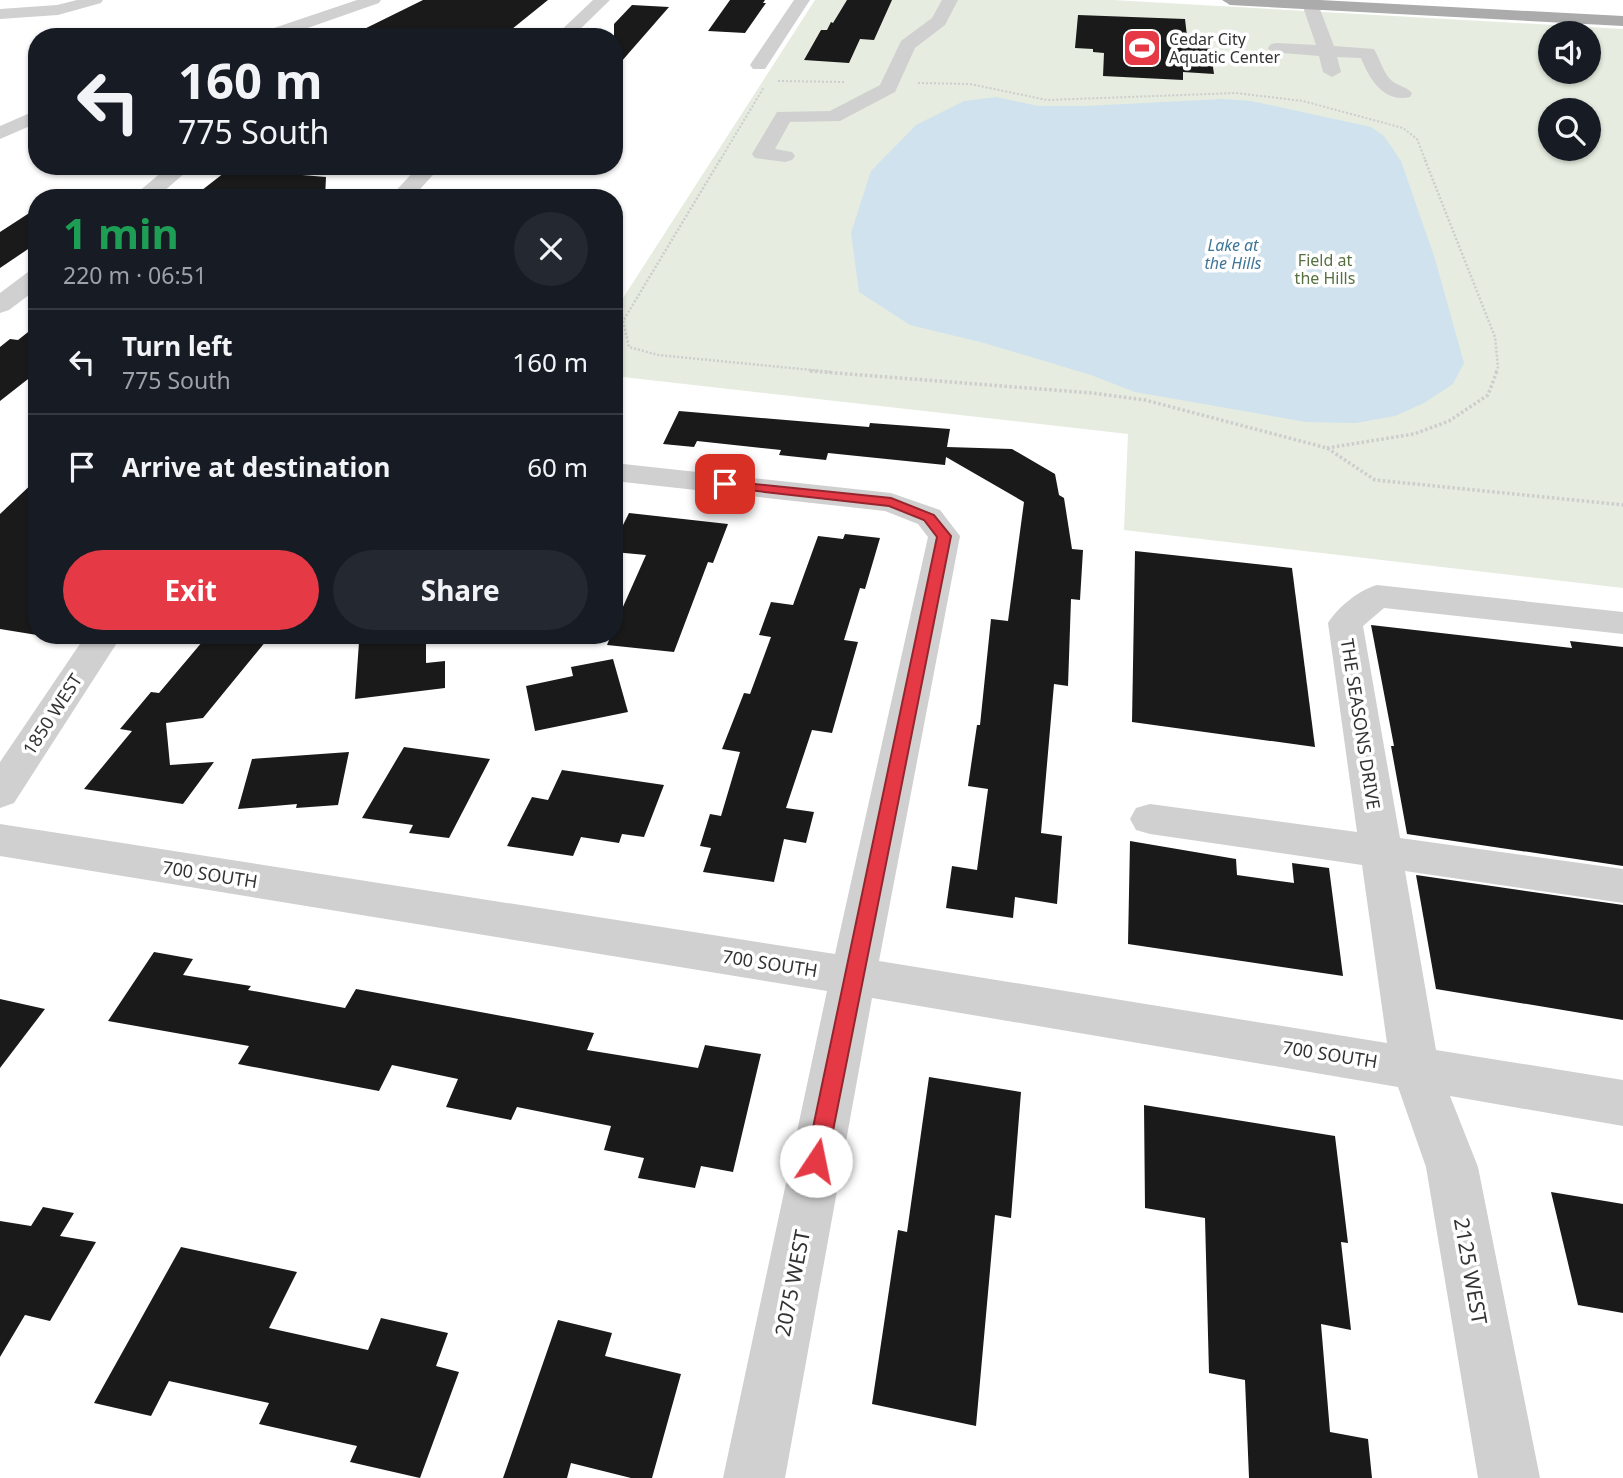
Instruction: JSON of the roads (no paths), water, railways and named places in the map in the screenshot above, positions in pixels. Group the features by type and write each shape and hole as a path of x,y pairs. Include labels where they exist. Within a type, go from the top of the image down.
{"main road":[{"path":"1230,0 1400,5 1623,21"}],"street":[{"path":"0,14 58,10 95,0"},
{"path":"291,28 373,0"},
{"path":"572,28 602,0"},
{"path":"760,65 802,0"},
{"path":"785,156 762,154 784,116 833,117 888,88 907,45 939,21 950,0"},
{"path":"1310,4 1332,72"},
{"path":"1277,48 1368,53 1377,75 1387,89 1403,93"},
{"path":"0,133 28,120"},
{"path":"154,189 171,175"},
{"path":"409,189 422,175"},
{"path":"0,305 28,284"},
{"name":"2075 WEST","path":"623,473 891,502 929,517 944,536 853,976 754,1478"},
{"name":"THE SEASONS DRIVE","path":"1415,1068 1345,623 1377,596 1623,623"},
{"name":"1850 WEST","path":"0,793 98,644"},
{"path":"1150,819 1623,886"},
{"name":"700 SOUTH","path":"0,840 1623,1102"},
{"name":"2125 WEST","path":"1415,1068 1452,1167 1509,1478"}],"water":[{"name":"Lake at the Hills","path":"996,97 1038,106 1222,99 1251,101 1371,127 1384,136 1401,161 1435,259 1464,363 1453,384 1424,403 1395,416 1356,423 1306,422 1135,392 1091,375 984,343 910,325 859,292 851,233 871,171 916,125 964,101"}],"place":[{"name":"Cedar City Aquatic Center","path":"1142,48"}],"park label":[{"name":"Field at the Hills","path":"1325,269"}]}
